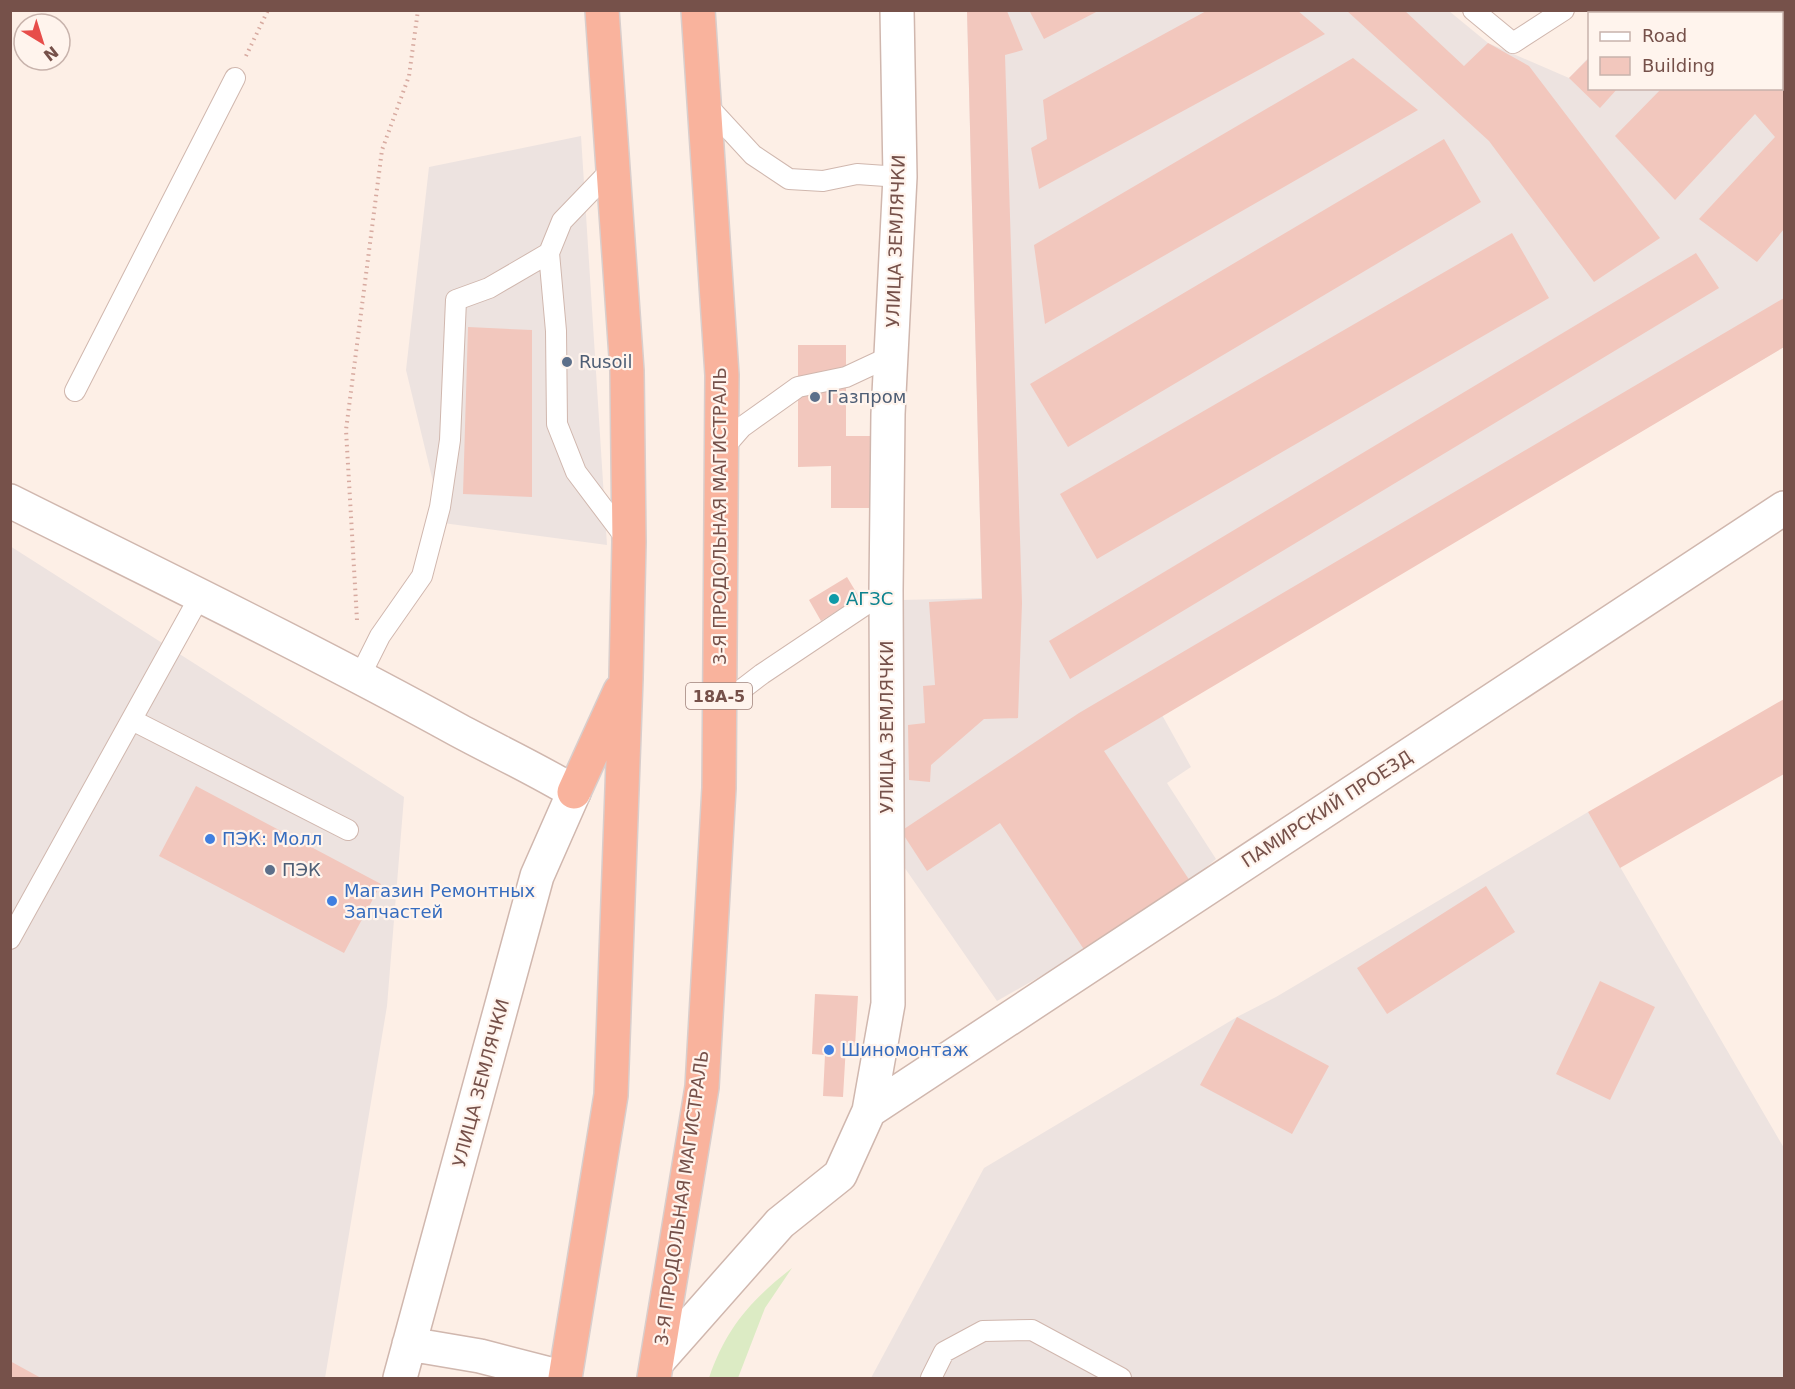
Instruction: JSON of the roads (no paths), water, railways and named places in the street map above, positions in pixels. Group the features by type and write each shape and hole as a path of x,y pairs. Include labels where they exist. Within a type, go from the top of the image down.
{"highway":[{"path":"565,1378 611,1095 626,678 629,542 627,371 602,10"},
{"name":"3-Я ПРОДОЛЬНАЯ МАГИСТРАЛЬ","path":"656,1370 702,1087 719,788 722,375 698,10"},
{"path":"574,792 626,678"}],"street":[{"name":"УЛИЦА ЗЕМЛЯЧКИ","path":"656,1370 780,1222 840,1175 869,1111 888,1004 886,591 888,414 900,177 897,10"},
{"path":"10,501 360,676 504,755 533,767 574,792"},
{"name":"ПАМИРСКИЙ ПРОЕЗД","path":"869,1111 1785,508"},
{"name":"УЛИЦА ЗЕМЛЯЧКИ","path":"400,1378 537,876 574,792"},
{"path":"410,1344 480,1356 565,1378"}],"lane":[{"path":"1473,10 1513,43 1564,10"},
{"path":"75,391 235,78"},
{"path":"704,102 753,155 789,179 823,181 857,174 900,177"},
{"path":"613,168 562,221 549,253 556,340 557,424 576,472 629,542"},
{"path":"360,676 380,636 422,576 440,507 450,440 456,300 489,288 549,253"},
{"path":"722,451 742,427 798,387 846,377 891,356"},
{"path":"719,707 762,674 886,591"},
{"path":"10,939 200,596"},
{"path":"132,720 348,830"},
{"path":"932,1378 944,1352 983,1331 1032,1330 1121,1378"}],"place":[{"name":"Rusoil","path":"567,362"},
{"name":"Газпром","path":"815,397"},
{"name":"АГЗС","path":"834,599"},
{"name":"ПЭК: Молл","path":"210,839"},
{"name":"ПЭК","path":"270,870"},
{"name":"Магазин Ремонтных Запчастей","path":"332,901"},
{"name":"Шиномонтаж","path":"829,1050"}]}
